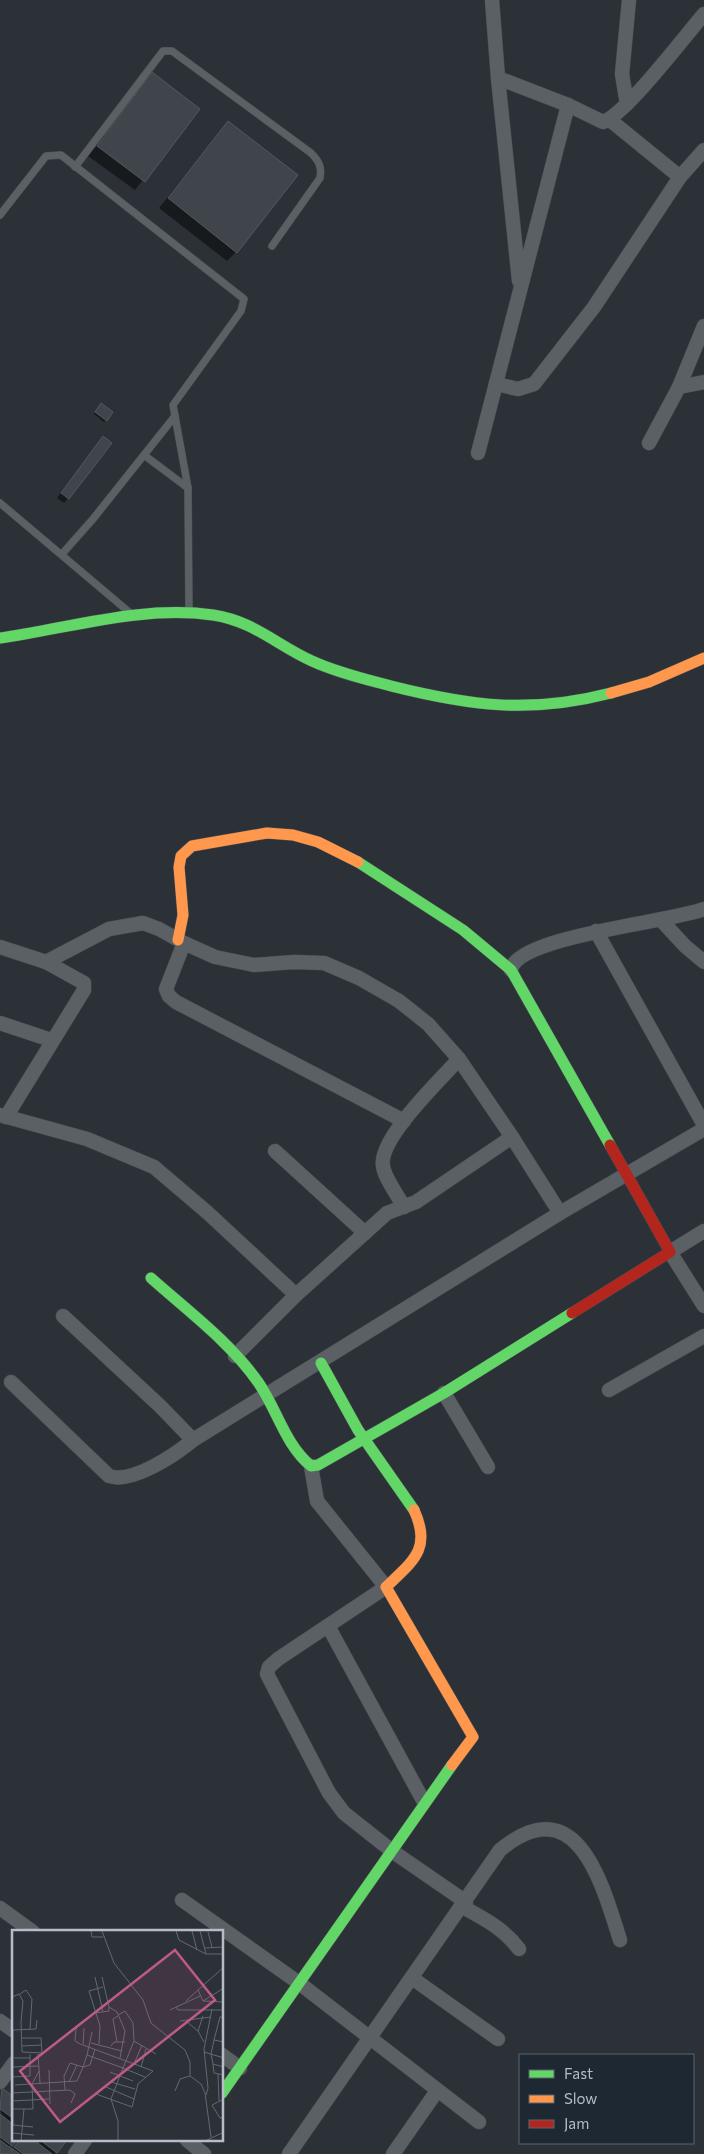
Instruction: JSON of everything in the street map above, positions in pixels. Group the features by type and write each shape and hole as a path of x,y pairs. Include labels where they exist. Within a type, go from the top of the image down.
{"street":[{"path":"492,0 520,292"},
{"path":"627,104 622,74 628,0"},
{"path":"498,78 568,105 603,122 610,120 627,104 704,14"},
{"path":"478,453 568,105"},
{"path":"610,120 680,178"},
{"path":"496,384 518,389 534,384 594,307 680,178 704,150"},
{"path":"649,443 679,387 703,331"},
{"path":"679,387 704,382"},
{"path":"0,638 133,615 189,612 215,615 245,624 280,641 309,660 354,676 474,704 532,705 590,700 653,680 704,658"},
{"path":"404,1121 176,1002 169,996 166,988 181,941 183,914 179,867 184,851 192,846 267,833 293,835 318,842 347,855 463,930 511,970 626,1176 704,1306"},
{"path":"511,970 517,959 527,952 596,931 688,915 704,909"},
{"path":"661,920 685,946 704,962"},
{"path":"46,962 109,929 143,923 160,929 215,957 254,965 294,962 324,963 359,978 399,1001 428,1024 459,1059 512,1137 560,1213"},
{"path":"596,931 704,1125"},
{"path":"0,947 46,962 75,976 84,983 84,990 80,1001 51,1040 3,1116 87,1139 154,1168 208,1213 296,1295"},
{"path":"0,1023 51,1040"},
{"path":"404,1207 383,1167 384,1152 387,1144 404,1121 459,1059"},
{"path":"11,1382 109,1476 118,1479 129,1477 178,1452 193,1440 267,1396 560,1213 704,1129"},
{"path":"235,1356 296,1295 387,1213 416,1202 512,1137"},
{"path":"275,1151 365,1233"},
{"path":"311,1466 318,1465 444,1393 704,1231"},
{"path":"151,1278 248,1368 267,1396 296,1451 311,1466 317,1500 386,1587 473,1738 424,1802 392,1851 224,2090"},
{"path":"63,1316 160,1406 193,1440"},
{"path":"609,1390 704,1336"},
{"path":"321,1362 363,1439 406,1496 422,1533 421,1548 410,1564 386,1587 278,1659 269,1667 267,1674 330,1793 339,1806 358,1826 499,1928 509,1936 519,1949"},
{"path":"444,1393 488,1467"},
{"path":"328,1626 424,1802"},
{"path":"289,2154 368,2037 412,1978 500,1850 513,1840 524,1833 533,1831 559,1832 572,1839 589,1859 601,1881 620,1940"},
{"path":"182,1900 299,1983 479,2122"},
{"path":"0,1908 30,1930"},
{"path":"412,1978 498,2039"},
{"path":"0,2021 12,2030"},
{"path":"224,2056 240,2068"},
{"path":"0,2082 12,2066"},
{"path":"394,2154 438,2091"},
{"path":"75,2154 84,2142"},
{"path":"181,2154 187,2142"},
{"path":"189,2142 204,2154"}],"lane":[{"path":"76,167 162,51 172,50 311,153 318,161 322,170 320,178 272,246"},
{"path":"0,215 46,156 61,155 244,299 241,311 173,405 188,488 189,612"},
{"path":"62,554 174,416"},
{"path":"144,455 188,488"},
{"path":"0,503 133,615"}],"building":[{"path":"152,72 200,109 145,182 97,146"},
{"path":"228,121 298,175 237,253 168,198"},
{"path":"101,403 113,412 107,421 95,412"},
{"path":"103,436 112,443 69,499 61,493"},
{"path":"2,2088 12,2096 12,2118 0,2109"},
{"path":"0,2114 12,2123 12,2142 15,2142 12,2146 0,2137"},
{"path":"0,2140 12,2149 8,2154 0,2154"},
{"path":"18,2142 37,2142 52,2154 23,2154 14,2147"},
{"path":"43,2142 65,2142 57,2153"},
{"path":"13,2149 20,2154 10,2154"}],"traffic: fast":[{"path":"0,638 133,615 160,613 213,615 228,618 253,628 300,655 332,669 420,693 474,703 501,705 554,704 611,693"},
{"path":"358,862 463,930 511,970 610,1145"},
{"path":"151,1278 208,1327 247,1367 265,1392 294,1448 311,1466 318,1465 444,1393 572,1313"},
{"path":"321,1363 358,1430 414,1510"},
{"path":"224,2090 452,1765"}],"traffic: slow":[{"path":"611,693 649,682 704,658"},
{"path":"178,940 183,915 179,867 181,856 192,846 267,833 293,835 318,842 358,862"},
{"path":"414,1510 419,1523 420,1545 411,1561 386,1587 473,1737 452,1765"}],"traffic: jam":[{"path":"572,1313 670,1252 610,1145"}]}
